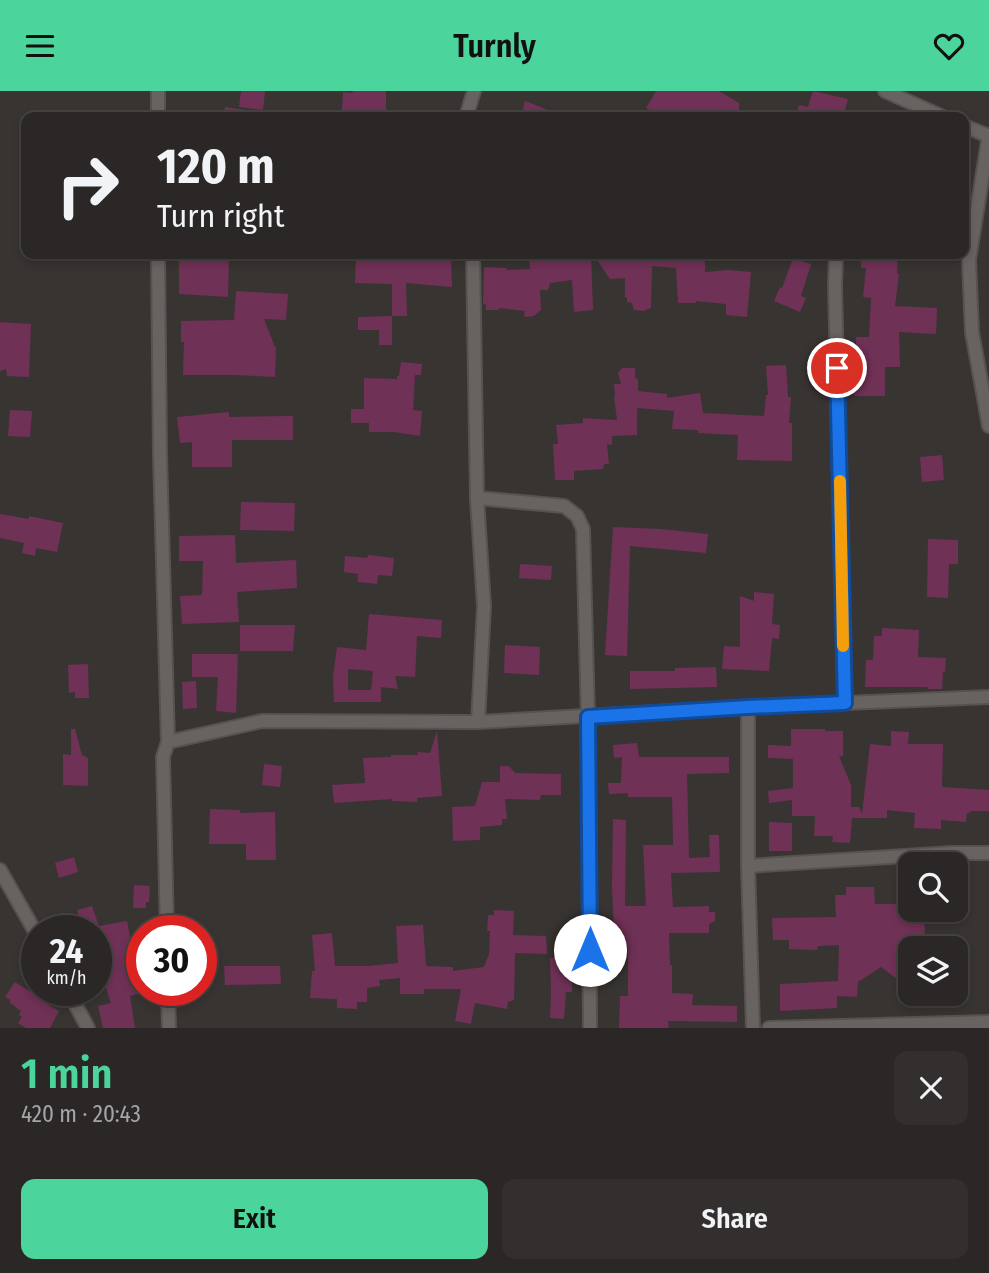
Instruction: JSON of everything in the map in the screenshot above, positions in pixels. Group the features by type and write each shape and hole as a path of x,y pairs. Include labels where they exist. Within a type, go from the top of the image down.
{"street":[{"path":"158,91 158,112"},
{"path":"468,112 474,91"},
{"path":"885,91 932,112"},
{"path":"969,128 989,136 969,260 972,332 989,426"},
{"path":"158,259 168,742 163,757 167,915"},
{"path":"473,259 477,498 484,606 478,722"},
{"path":"836,259 845,703"},
{"path":"477,498 564,506 576,516 583,530 588,717 590,1028"},
{"path":"168,742 262,721 478,722 989,697"},
{"path":"748,707 748,866 753,1028"},
{"path":"748,866 989,853"},
{"path":"0,870 26,915"},
{"path":"76,1006 88,1028"},
{"path":"168,1006 169,1028"},
{"path":"769,1028 989,1022"}],"building":[{"path":"241,91 265,91 263,110 239,107"},
{"path":"386,91 386,112 342,110 343,92"},
{"path":"656,91 719,91 739,103 738,112 653,112 646,108"},
{"path":"813,91 848,99 844,112 797,112 799,105 808,107"},
{"path":"525,101 553,112 522,112"},
{"path":"225,107 254,111 254,112 224,112"},
{"path":"179,259 229,259 228,297 179,294"},
{"path":"356,259 451,259 452,287 406,283 407,316 392,316 392,284 355,283"},
{"path":"529,259 591,259 593,310 574,312 572,280 550,283 548,290 540,290 541,310 534,316 524,317 525,311 499,308 486,310 486,304 483,304 484,267 530,269"},
{"path":"596,259 705,259 705,272 751,272 747,317 726,315 726,304 696,301 678,303 676,268 652,266 651,308 643,311 634,310 632,303 627,302 625,278 610,279"},
{"path":"793,259 811,264 801,296 806,298 800,312 774,301 780,287 782,288"},
{"path":"861,259 898,259 899,274 895,306 937,308 936,334 899,332 900,367 885,367 885,396 854,396 854,381 857,381 856,337 869,337 871,298 863,297 866,268 861,268"},
{"path":"236,291 288,294 286,320 264,319 276,347 275,377 183,375 184,342 181,342 181,321 234,320"},
{"path":"392,316 392,345 379,345 379,330 358,330 358,317"},
{"path":"0,322 31,324 29,377 7,376 6,369 0,371"},
{"path":"401,362 422,364 421,375 415,375 413,410 422,411 420,436 369,432 369,423 351,423 351,409 364,409 364,378 397,379"},
{"path":"786,365 788,397 791,397 789,423 792,423 792,461 737,460 738,435 672,429 674,411 637,408 637,435 612,436 612,445 607,444 609,464 604,464 603,469 574,471 574,480 555,480 553,444 558,444 556,425 583,423 583,418 617,420 614,384 621,384 618,373 622,368 635,368 638,391 667,394 667,398 700,393 703,413 764,416 768,395 766,366"},
{"path":"10,410 32,411 30,437 8,436"},
{"path":"229,412 229,417 293,416 293,440 232,440 232,467 192,467 192,442 180,443 177,417"},
{"path":"942,455 944,480 922,482 920,457"},
{"path":"241,502 295,503 294,531 240,530"},
{"path":"0,514 29,519 29,516 63,523 57,552 36,548 35,556 22,553 24,543 0,538"},
{"path":"613,527 708,534 706,553 630,546 627,656 605,655"},
{"path":"235,535 236,563 296,560 297,588 237,592 239,622 182,624 180,596 202,595 203,561 179,561 179,536"},
{"path":"928,539 958,540 958,564 949,564 948,598 927,597"},
{"path":"368,555 394,558 392,576 378,575 377,584 358,582 358,574 344,572 345,556 367,558"},
{"path":"520,564 552,566 551,580 519,578"},
{"path":"754,592 774,594 772,624 780,625 779,639 772,638 769,671 722,669 724,646 740,647 740,596 754,601"},
{"path":"369,614 442,620 441,638 417,636 415,677 395,676 398,689 381,687 381,702 334,702 333,676 337,647 366,650","holes":["348,669 373,671 371,690 348,690"]},
{"path":"240,625 295,625 293,651 240,651"},
{"path":"882,628 919,630 918,657 946,658 942,689 865,687 866,660 873,660 874,636 882,636"},
{"path":"505,645 540,647 539,675 504,673"},
{"path":"192,654 238,654 236,713 216,711 218,677 192,677"},
{"path":"88,664 89,698 75,698 75,692 69,693 68,665"},
{"path":"716,667 717,687 630,689 630,671"},
{"path":"196,681 197,708 183,709 182,682"},
{"path":"71,729 75,729 82,755 88,758 88,786 63,785 63,754 71,755"},
{"path":"791,729 843,731 843,756 839,756 851,785 851,807 859,807 862,814 870,744 891,746 891,731 909,732 908,744 943,744 942,787 989,790 989,811 970,811 967,813 966,822 941,820 941,829 914,828 915,813 887,810 887,818 852,818 850,843 832,842 833,836 814,836 815,816 792,816 792,800 769,803 768,791 793,788 793,759 768,758 768,745 791,746"},
{"path":"437,731 442,796 417,798 417,802 392,799 334,803 332,785 365,783 363,758 430,753"},
{"path":"637,743 639,757 729,757 729,773 687,774 689,858 710,857 709,835 719,835 720,872 671,873 673,907 709,906 709,912 715,912 715,921 709,924 709,933 669,933 672,993 693,994 692,1005 737,1006 737,1022 668,1021 669,1028 619,1028 620,996 628,996 628,948 624,947 623,933 614,934 613,819 626,820 625,906 646,906 643,845 673,845 672,797 609,794 608,783 621,783 622,757 614,758 613,745"},
{"path":"264,764 282,766 280,787 262,785"},
{"path":"500,766 509,766 515,773 561,774 561,795 541,795 540,800 505,799 507,819 502,819 502,825 480,827 480,840 453,841 452,807 475,806 482,782 500,782"},
{"path":"210,809 240,810 240,813 275,812 276,860 246,860 246,844 209,844"},
{"path":"769,822 792,823 792,851 769,851"},
{"path":"74,857 78,872 59,878 55,863"},
{"path":"134,885 150,886 146,908 133,908"},
{"path":"846,887 874,887 875,904 898,904 898,922 924,922 925,936 898,936 897,979 881,967 858,982 857,997 837,996 837,1008 780,1011 780,984 838,981 839,945 818,946 817,950 789,949 789,940 773,940 772,918 836,917 835,895 846,895"},
{"path":"92,906 95,915 78,915 77,910"},
{"path":"494,910 514,911 513,935 546,936 547,954 515,953 514,1000 508,1002 507,1009 475,1003 471,1024 455,1021 461,989 424,989 424,994 400,994 400,978 379,980 380,986 367,988 367,1002 357,1002 357,1009 337,1008 337,999 310,998 312,971 315,971 312,935 332,933 335,966 369,966 398,963 396,926 423,925 426,966 453,967 453,971 484,967 489,954 488,915 494,915"},
{"path":"126,921 126,1006 132,1006 135,1028 103,1028 98,1006 112,1006 112,924"},
{"path":"550,958 572,958 572,992 566,992 564,1019 550,1018"},
{"path":"224,966 280,966 281,984 225,985"},
{"path":"15,982 21,986 21,1006 51,1006 59,1011 50,1028 26,1028 18,1023 22,1017 19,1015 21,1011 5,997"}],"slow traffic":[{"path":"840,481 843,646"}],"route":[{"path":"590,950 588,717 845,703 837,368"}]}
